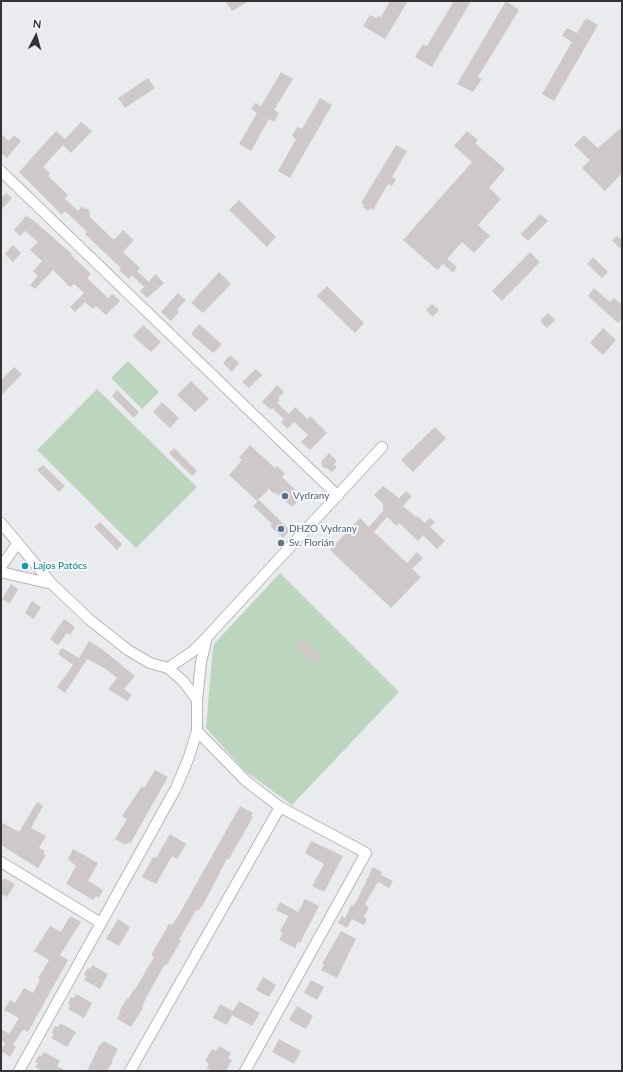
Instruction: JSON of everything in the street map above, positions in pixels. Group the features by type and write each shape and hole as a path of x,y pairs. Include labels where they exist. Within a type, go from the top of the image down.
{"street":[{"path":"1,171 338,496"},
{"path":"168,668 192,652 207,637 222,619 338,496 382,446"},
{"path":"1,523 52,584 110,637 150,662 168,668 183,681 197,700"},
{"path":"1,567 17,544"},
{"path":"1,572 52,584"},
{"path":"20,1071 176,788 190,757 197,731 197,700 201,662 207,637"},
{"path":"197,731 246,781 280,807 366,853 245,1071"},
{"path":"130,1071 280,807"},
{"path":"1,862 101,923"}],"green space":[{"path":"128,361 159,392 142,409 111,378"},
{"path":"97,389 197,487 136,548 37,450"},
{"path":"280,573 399,692 292,805 244,770 206,728 213,648 215,643"}],"building":[{"path":"225,1 249,1 232,11"},
{"path":"390,1 408,1 385,39 363,26 370,15 377,18 378,16 381,17"},
{"path":"454,1 471,1 432,67 415,57 423,44 427,46"},
{"path":"506,1 519,10 478,77 482,79 473,92 457,84"},
{"path":"586,18 598,25 554,101 542,94 572,42 562,36 567,28 577,33"},
{"path":"281,72 293,79 274,110 279,113 274,122 269,119 251,151 239,144 257,113 251,109 255,103 261,106"},
{"path":"148,78 155,88 125,108 118,98"},
{"path":"320,98 332,105 290,178 278,171 296,139 292,136 297,127 302,129"},
{"path":"81,122 92,131 71,153 63,145 43,167 50,173 48,176 68,195 65,199 78,211 82,206 85,209 89,209 90,217 114,240 123,230 134,240 123,252 140,268 137,271 149,282 155,274 164,283 147,298 140,291 144,287 132,275 129,279 119,270 121,268 85,234 87,232 65,211 62,215 19,172 56,131 65,139"},
{"path":"622,127 622,173 605,191 582,168 590,160 574,145 584,135 598,148"},
{"path":"467,131 478,140 475,143 505,169 489,188 501,199 478,225 490,236 474,253 462,242 447,259 457,267 453,273 443,264 437,270 403,240 472,162 454,146"},
{"path":"1,134 9,141 14,135 21,141 7,158 1,153"},
{"path":"396,145 407,151 392,177 396,179 392,186 388,184 373,210 370,208 368,211 363,207 364,204 361,203"},
{"path":"6,193 12,198 1,210 1,198"},
{"path":"239,200 276,237 267,247 229,210"},
{"path":"540,214 548,221 528,241 521,234"},
{"path":"26,216 33,220 72,254 71,255 91,274 87,278 108,298 113,294 120,301 106,315 96,306 93,309 85,302 75,312 70,307 84,293 74,284 70,287 53,270 35,289 30,285 38,276 33,271 42,261 30,250 38,242 25,231 20,236 14,230"},
{"path":"617,236 622,240 622,250 612,241"},
{"path":"13,245 21,253 13,262 5,254"},
{"path":"530,252 540,262 502,301 492,291"},
{"path":"593,257 608,272 602,278 587,264"},
{"path":"219,272 231,284 203,313 191,303"},
{"path":"327,286 364,323 355,333 317,296"},
{"path":"594,288 610,302 614,298 622,305 622,319 618,323 588,296"},
{"path":"178,293 186,300 177,310 179,312 171,321 161,312"},
{"path":"432,304 439,310 433,317 426,310"},
{"path":"548,313 555,320 547,328 540,321"},
{"path":"199,324 222,344 213,353 191,334"},
{"path":"143,325 161,342 151,352 133,336"},
{"path":"603,328 616,340 603,355 590,343"},
{"path":"230,355 239,363 232,372 223,363"},
{"path":"14,367 22,374 1,396 1,380"},
{"path":"256,369 262,375 249,388 242,382"},
{"path":"191,381 209,399 195,412 177,395"},
{"path":"277,385 284,392 278,398 280,400 277,403 289,414 295,407 308,419 310,416 327,433 310,450 301,442 308,435 294,422 287,429 281,422 284,419 272,408 271,410 262,402"},
{"path":"117,390 139,412 134,418 112,396"},
{"path":"162,402 179,418 170,428 153,412"},
{"path":"435,427 446,438 413,472 401,460"},
{"path":"250,445 275,468 277,466 285,473 282,477 302,496 292,507 278,494 273,493 269,489 257,501 229,475 242,460 239,458"},
{"path":"174,448 197,471 192,476 169,453"},
{"path":"329,453 337,461 334,465 337,467 332,472 327,468 323,468 321,462"},
{"path":"43,465 65,486 59,492 37,470"},
{"path":"383,486 399,498 406,491 412,496 403,506 425,523 430,518 435,522 430,527 445,541 437,549 423,535 418,541 399,523 397,526 387,517 374,532 407,563 417,552 423,558 412,569 421,577 391,608 330,550 360,518 369,527 383,511 383,504 374,495"},
{"path":"259,500 290,530 283,538 270,526 272,524 253,506"},
{"path":"100,522 122,544 117,550 94,527"},
{"path":"11,584 18,589 10,604 2,599"},
{"path":"32,601 41,607 34,619 25,613"},
{"path":"64,619 75,627 70,635 67,633 58,645 50,639"},
{"path":"301,638 323,657 316,665 294,647"},
{"path":"89,641 102,649 135,676 124,689 132,695 127,701 108,689 117,678 106,669 87,659 65,693 57,687 73,665 58,654 62,648 79,658"},
{"path":"155,770 168,777 130,844 128,842 126,845 115,839 127,819 122,816 142,786 144,788"},
{"path":"37,802 43,806 31,828 46,836 39,848 45,851 43,854 46,855 38,868 1,845 1,822 19,832"},
{"path":"240,806 253,813 251,816 253,817 229,859 227,859 202,907 201,906 198,911 196,910 179,940 181,941 167,965 165,964 146,998 142,1007 143,1008 131,1027 117,1019 120,1013 119,1012 127,998 128,999 133,990 134,991 154,957 151,955 169,924 172,925 181,911"},
{"path":"170,834 186,844 177,859 172,856 156,884 142,877 153,857 156,858"},
{"path":"311,841 343,856 324,892 312,886 324,864 305,853"},
{"path":"73,849 98,863 88,881 103,890 99,898 96,896 93,900 66,884 76,866 68,859"},
{"path":"373,867 382,872 381,875 393,881 389,888 378,882 365,904 369,907 364,917 367,919 364,925 352,919 347,928 338,923 342,916 345,918 351,905 353,906 357,900"},
{"path":"4,878 15,884 7,897 1,894 1,882"},
{"path":"305,899 319,906 300,943 298,942 295,948 279,940 283,933 280,931 288,916 276,910 280,902 298,912"},
{"path":"70,916 81,922 60,955 68,960 28,1032 24,1030 22,1031 13,1045 16,1047 10,1057 1,1051 5,1043 1,1040 1,1029 9,1034 19,1018 4,1010 10,1000 15,1003 24,988 33,993 40,980 38,978 49,960 34,951 50,926 61,932"},
{"path":"118,919 130,927 119,946 106,939"},
{"path":"341,931 356,939 337,978 321,970 324,965 322,964"},
{"path":"92,965 108,974 100,989 84,980 86,976 84,975 88,968 90,969"},
{"path":"263,977 276,985 269,997 256,990"},
{"path":"311,980 324,987 317,1000 304,993"},
{"path":"76,994 92,1003 84,1018 68,1009 70,1005 68,1004 71,997 74,998"},
{"path":"239,1001 260,1013 252,1026 232,1015 227,1025 213,1018 220,1004 233,1011"},
{"path":"297,1006 313,1016 306,1029 289,1020"},
{"path":"60,1023 76,1032 67,1047 51,1038 54,1034 52,1033 55,1026 58,1027"},
{"path":"279,1039 301,1051 294,1064 272,1052"},
{"path":"104,1041 118,1049 112,1060 113,1061 107,1071 87,1071 99,1046"},
{"path":"219,1046 231,1053 228,1058 232,1060 226,1071 212,1071 207,1068 209,1064 205,1061 212,1049 216,1051"},
{"path":"44,1052 60,1061 57,1066 66,1071 42,1071 35,1067 38,1063 35,1062 39,1055 41,1056"}],"place":[{"name":"Vydrany","path":"285,496"},
{"name":"DHZO Vydrany","path":"281,529"},
{"name":"Sv. Florián","path":"281,543"},
{"name":"Lajos Patócs","path":"25,566"}]}
